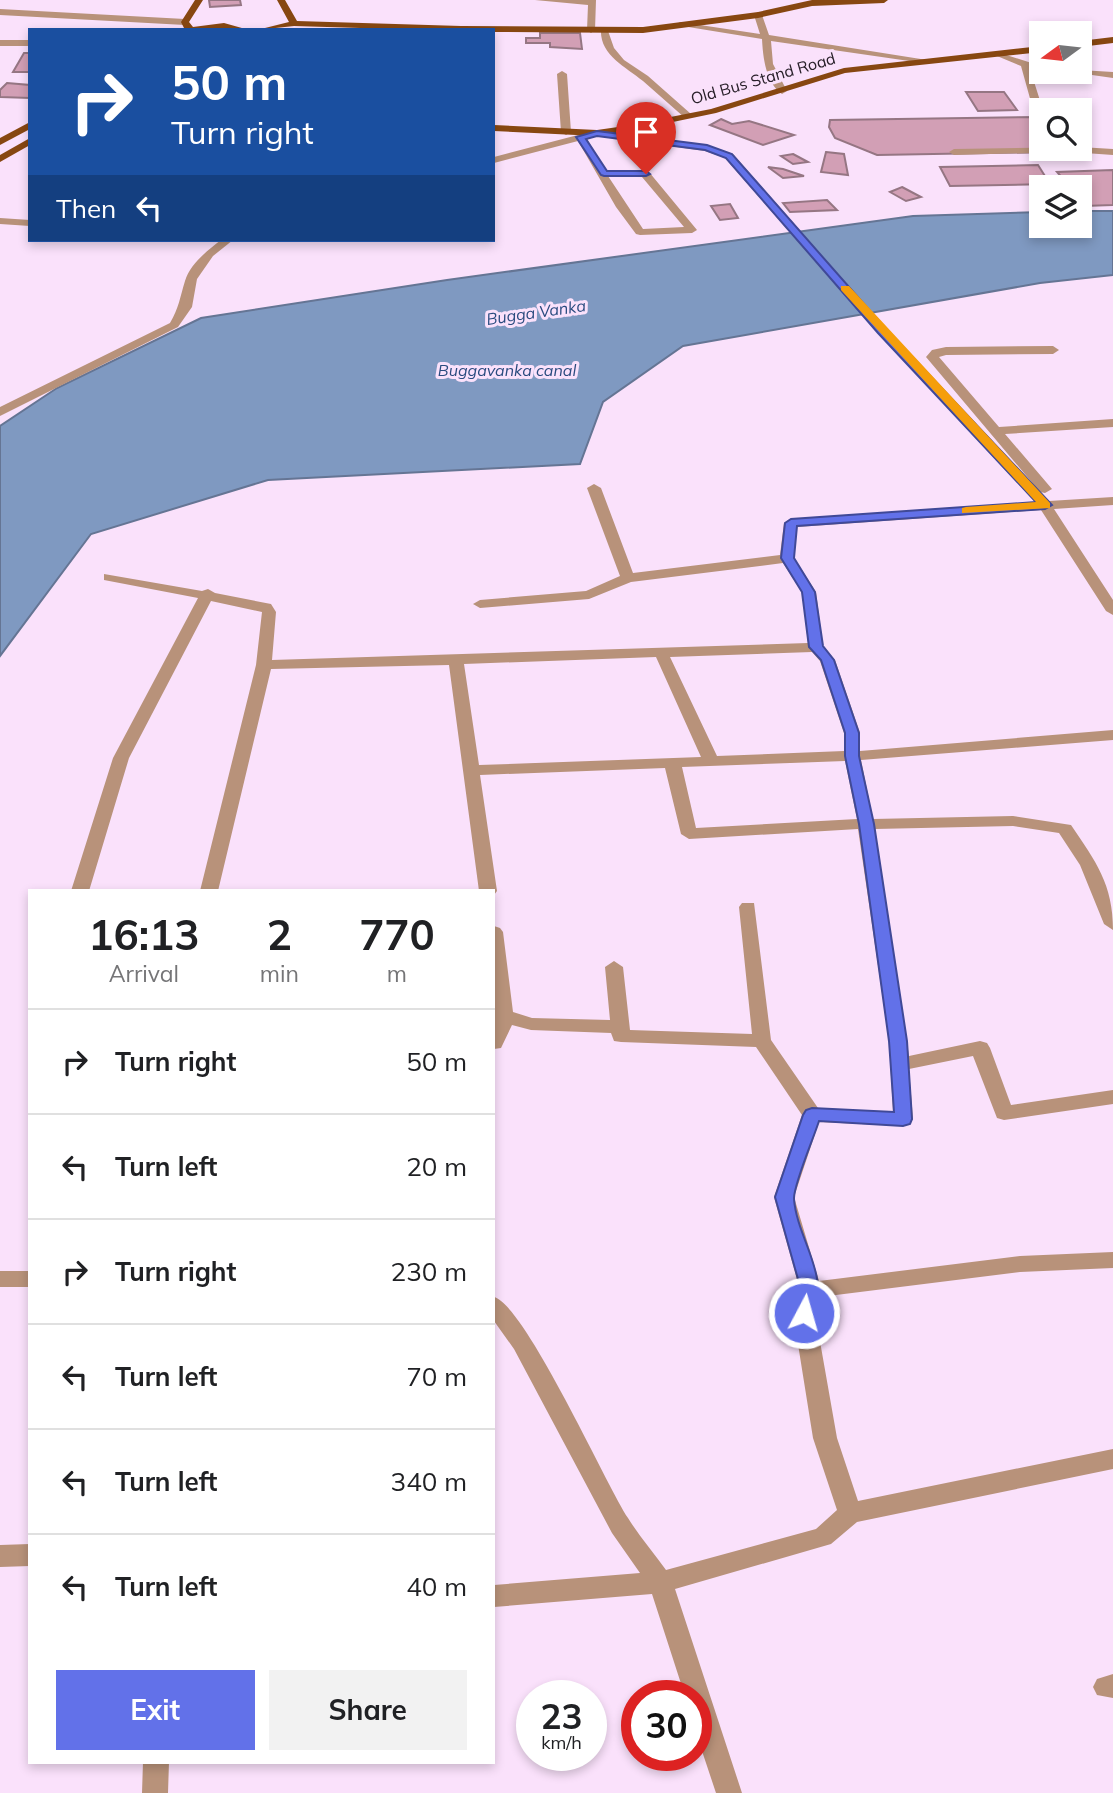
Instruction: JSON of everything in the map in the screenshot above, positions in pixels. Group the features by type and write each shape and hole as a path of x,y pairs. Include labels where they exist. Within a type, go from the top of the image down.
{"main road":[{"path":"200,0 188,27 234,28"},
{"path":"281,0 293,23"},
{"path":"270,28 293,23 643,30 758,15 812,3 884,0"},
{"path":"1092,43 1113,40"},
{"name":"Old Bus Stand Road","path":"495,128 597,133 688,116 844,71 923,60 1029,50"},
{"path":"0,142 28,126"},
{"path":"0,159 28,142"}],"street":[{"path":"12,12 25,0"},
{"path":"539,0 591,1 591,30"},
{"path":"0,12 188,27"},
{"path":"758,15 766,38 768,64 782,91"},
{"path":"680,25 923,60"},
{"path":"604,30 610,49 621,62 645,78 688,116"},
{"path":"0,43 28,43"},
{"path":"1000,54 1025,67 1034,98"},
{"path":"1025,67 1029,68"},
{"path":"562,74 566,132"},
{"path":"1092,74 1113,76"},
{"path":"495,160 597,133 707,148 729,156 882,331 1052,505"},
{"path":"581,137 604,173 621,207 640,232 692,230 646,174 604,173"},
{"path":"954,152 1029,151"},
{"path":"1092,151 1113,152"},
{"path":"0,222 28,223"},
{"path":"0,412 174,325 186,307 191,279 209,254 225,242"},
{"path":"1053,350 946,351 936,353 932,357 998,431 1052,505 1111,606"},
{"path":"998,431 1113,423"},
{"path":"594,488 628,578"},
{"path":"812,1115 903,1119 900,1064 866,824 852,756 852,733 827,660 816,647 809,592 787,558 791,523 1113,501"},
{"path":"480,604 589,595 628,578 787,558"},
{"path":"109,577 208,593 268,609 264,665 209,889"},
{"path":"81,889 121,758 208,593"},
{"path":"264,665 580,654 662,655 816,647"},
{"path":"662,655 711,760"},
{"path":"456,660 488,889"},
{"path":"471,770 852,756 1113,735"},
{"path":"672,761 689,834 866,824 1013,821 1065,829 1088,865 1113,924"},
{"path":"748,907 762,1041 812,1115"},
{"path":"495,940 505,1016 502,1032 495,1042"},
{"path":"614,967 621,1036 762,1041"},
{"path":"505,1016 531,1024 620,1027"},
{"path":"900,1064 980,1048 1004,1113 1113,1097"},
{"path":"812,1115 784,1197 811,1290 804,1313 825,1438 850,1513"},
{"path":"811,1290 1020,1264 1113,1260"},
{"path":"0,1279 28,1279"},
{"path":"495,1306 522,1343 620,1526 661,1582 729,1793"},
{"path":"495,1596 661,1582 823,1537 850,1513 1113,1459"},
{"path":"0,1556 28,1555"},
{"path":"155,1793 156,1764"}],"water":[{"name":"Buggavanka canal","path":"1092,211 1113,211 1113,275 1040,283 683,346 603,402 580,464 268,480 91,534 0,656 0,426 57,388 201,318 447,280 913,216 1029,212 1029,238 1092,238"}],"building":[{"path":"209,0 240,0 241,5 210,7"},
{"path":"540,33 580,33 582,49 550,47 550,43 526,43 526,38 540,38"},
{"path":"24,53 28,53 28,72 13,72"},
{"path":"7,83 28,85 28,98 0,97 0,90"},
{"path":"966,92 1004,92 1017,110 978,111"},
{"path":"1029,117 1029,152 877,155 835,138 829,127 830,120"},
{"path":"721,119 732,124 749,121 794,135 763,145 710,125"},
{"path":"826,152 844,154 848,175 821,172"},
{"path":"793,154 808,162 793,164 781,156"},
{"path":"1038,165 1044,175 1029,175 1029,184 950,186 940,167"},
{"path":"768,167 783,169 804,176 783,178"},
{"path":"1113,170 1113,205 1092,206 1092,175 1060,175 1057,172"},
{"path":"902,187 921,197 906,201 890,192"},
{"path":"827,200 837,210 790,212 783,203"},
{"path":"730,204 738,218 720,220 711,206"}],"slow traffic":[{"path":"845,288 1045,505 966,511"}],"route":[{"path":"646,174 604,173 581,137 597,133 707,148 729,156 882,331 1045,505 791,523 787,558 809,592 816,647 827,660 852,733 852,756 866,824 898,1041 903,1119 812,1115 784,1197 811,1290 804,1313"}],"water label":[{"name":"Bugga Vanka","path":"536,312"}]}
